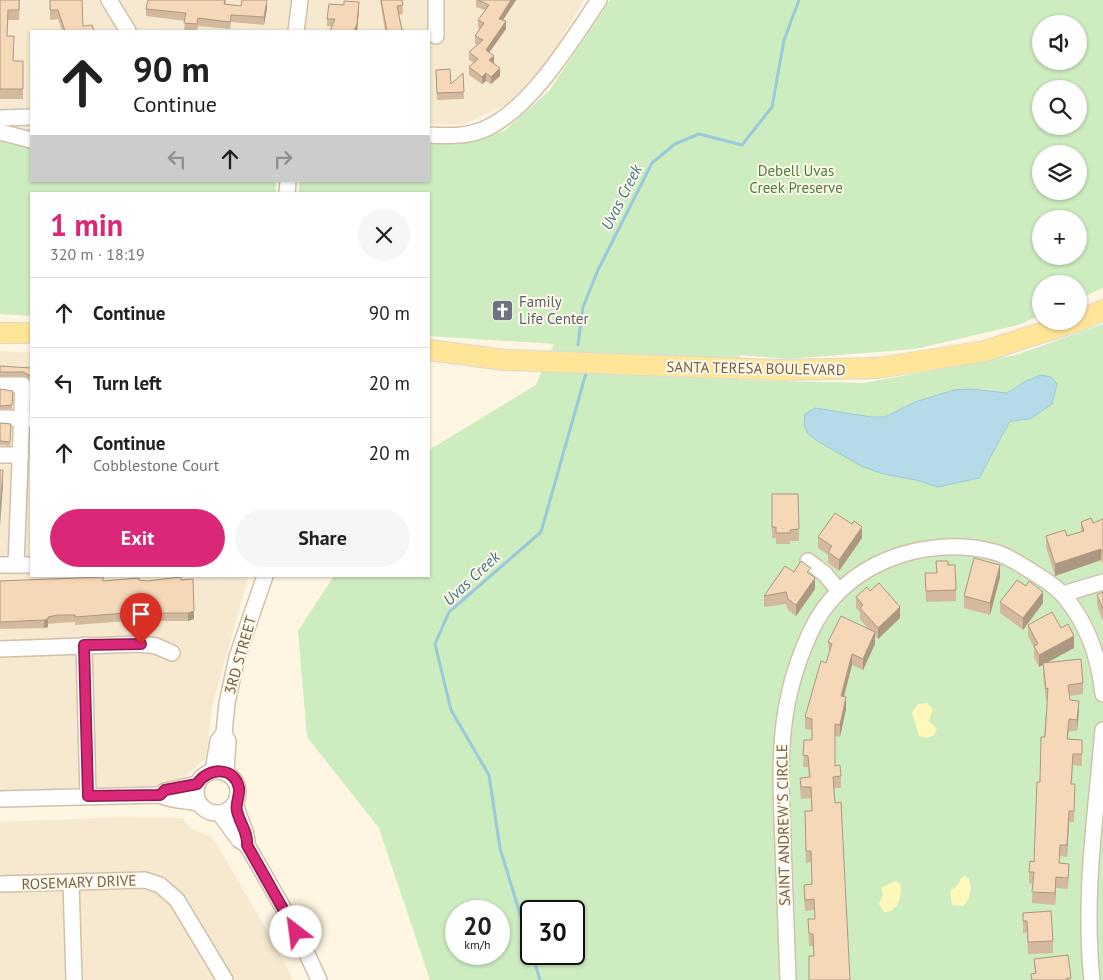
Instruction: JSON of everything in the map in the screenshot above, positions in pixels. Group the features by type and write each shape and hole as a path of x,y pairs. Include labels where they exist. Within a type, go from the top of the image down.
{"main road":[{"name":"SANTA TERESA BOULEVARD","path":"1087,317 1103,310"},
{"name":"SANTA TERESA BOULEVARD","path":"430,350 505,360 780,370 878,368 985,351 1050,330"},
{"path":"0,333 30,332"}],"street":[{"path":"109,0 127,30"},
{"path":"296,30 300,0"},
{"path":"436,0 436,36"},
{"path":"430,135 456,137 488,128 512,111 549,71 599,0"},
{"path":"0,118 30,117"},
{"path":"0,132 30,140"},
{"path":"0,385 27,386 27,419 21,455 16,565"},
{"path":"0,418 27,419"},
{"path":"0,455 21,455"},
{"name":"SAINT ANDREW'S CIRCLE","path":"788,980 780,767 781,735 788,697 804,647 819,617 839,591 867,569 907,553 941,547 995,552 1012,559 1063,594 1082,620 1092,642 1103,694"},
{"path":"808,561 826,574 839,591"},
{"path":"0,565 30,564"},
{"name":"3RD STREET","path":"219,772 228,741 224,733 231,679 264,577"},
{"path":"1063,594 1103,582"},
{"path":"0,649 141,644 156,646 172,653"},
{"path":"84,645 88,796"},
{"path":"1092,980 1089,954 1097,869 1103,730"},
{"path":"236,803 227,812 220,814 206,810 200,804 196,791 197,784 201,778 219,772 236,782 239,788 236,803 238,815 248,837 247,845"},
{"path":"160,795 165,790 197,784"},
{"path":"0,799 160,795 165,799 185,800 200,804"},
{"path":"220,814 239,840 247,845 296,932 319,980"},
{"name":"ROSEMARY DRIVE","path":"0,884 145,880 160,885 178,900 225,980"},
{"path":"71,882 74,980"}],"shaded area":[{"path":"0,0 584,0 547,64 508,104 462,125 430,124 430,30 30,30 30,134 0,126"},
{"path":"0,351 30,353 30,577 247,577 247,582 212,707 206,758 175,785 0,793"},
{"path":"120,817 183,818 190,828 213,838 274,942 293,980 0,980 0,822"}],"green space":[{"name":"Debell Uvas Creek Preserve","path":"610,0 1103,0 1103,288 1087,295 1087,275 1032,275 1032,319 1018,325 915,349 789,359 740,355 738,380 864,383 1016,355 1103,324 1103,980 430,980 379,828 307,737 298,631 333,577 430,577 430,449 536,385 554,344 430,336 430,192 299,192 299,182 430,182 430,144 459,143 504,131 549,91"},
{"path":"0,141 30,148 30,182 276,182 276,192 30,192 30,316 0,314"}],"sand":[{"path":"927,703 933,709 929,721 937,729 933,736 927,738 919,736 912,712 918,704"},
{"path":"965,876 969,879 970,886 968,900 963,906 952,905 950,891"},
{"path":"895,881 900,883 900,897 893,910 884,912 879,904 883,895 881,888"}],"water":[{"path":"1041,375 1051,377 1057,384 1052,404 1030,419 1010,421 979,478 938,487 863,467 819,442 808,434 804,425 805,414 815,408 871,417 885,417 915,402 954,390 970,389 1007,393 1026,381"}],"building":[{"path":"0,0 19,0 19,10 8,10 7,36 14,36 13,61 23,61 23,89 0,89"},
{"path":"50,0 82,0 83,26 92,25 94,30 65,30 58,10 50,10"},
{"path":"148,0 225,0 224,4 241,6 242,0 267,0 264,17 231,15 230,22 198,18 197,24 184,23 186,13 146,9"},
{"path":"381,0 402,0 403,5 397,6 402,30 387,30"},
{"path":"478,0 511,0 499,19 506,21 486,50 494,56 489,60 500,68 491,77 486,73 482,77 469,67 478,59 469,52 483,40 475,36 484,23 478,20 489,5"},
{"path":"344,1 359,2 357,24 354,30 330,30 335,19 327,19 329,4 344,5"},
{"path":"450,69 451,84 463,73 464,92 437,93 436,70"},
{"path":"0,366 30,368 30,376 23,372 0,372"},
{"path":"0,389 13,391 12,405 0,406"},
{"path":"0,423 11,424 10,442 0,441"},
{"path":"0,470 3,470 0,511"},
{"path":"772,494 798,494 799,529 790,530 790,533 776,533 776,527 772,527"},
{"path":"835,513 852,524 854,521 862,527 839,560 828,552 832,546 818,537"},
{"path":"1091,518 1093,523 1103,519 1103,553 1101,549 1055,564 1046,536 1065,530 1067,536 1084,531 1081,522"},
{"path":"974,558 1000,565 990,603 964,596"},
{"path":"801,561 811,568 807,572 815,578 796,605 788,599 786,592 764,596 785,566 794,572"},
{"path":"936,561 948,561 948,565 955,565 956,590 926,591 925,573 937,573"},
{"path":"103,577 103,581 139,578 139,580 147,581 181,577 181,580 193,579 194,611 188,613 148,613 148,616 136,617 136,614 126,613 75,617 75,615 58,615 44,620 0,622 0,581"},
{"path":"1017,580 1026,586 1029,581 1043,592 1023,618 1000,602"},
{"path":"879,583 900,607 878,628 860,608 863,605 856,597 867,587 870,591"},
{"path":"1103,592 1103,609 1097,595"},
{"path":"1052,612 1061,628 1068,624 1074,636 1039,655 1034,646 1038,644 1028,625"},
{"path":"841,616 875,632 863,659 852,654 841,696 846,697 840,725 835,724 835,766 840,765 841,776 833,777 835,803 841,802 850,980 809,980 809,956 814,956 813,934 809,934 808,919 815,919 814,899 805,900 804,885 812,884 811,851 806,851 805,811 812,811 811,787 801,787 800,778 810,777 808,756 803,755 804,740 812,740 812,719 805,717 821,661 826,663 832,644 828,642"},
{"path":"1081,659 1083,683 1068,685 1070,700 1079,701 1077,720 1069,719 1067,739 1082,740 1082,754 1073,754 1071,784 1075,784 1074,811 1069,811 1067,845 1060,845 1059,863 1069,864 1068,878 1056,877 1055,893 1032,892 1034,872 1029,872 1030,861 1034,862 1037,782 1040,782 1041,737 1045,737 1048,688 1046,689 1043,663"},
{"path":"1051,911 1053,941 1028,942 1027,921 1023,921 1023,913"},
{"path":"1068,955 1071,978 1067,978 1067,980 1032,980 1031,974 1036,973 1034,959"}],"waterway":[{"name":"Uvas Creek","path":"578,345 583,307 598,270 652,163 675,144 699,134 742,145 772,107 784,40 799,0"},
{"name":"Uvas Creek","path":"520,914 500,848 489,775 451,710 435,644 449,612 541,532 586,373"},
{"name":"Uvas Creek","path":"535,965 540,980"}],"place":[{"name":"Family Life Center","path":"503,310"}],"route":[{"path":"141,644 84,645 88,796 160,795 165,790 197,784 201,778 212,771 226,772 232,776 239,788 236,810 248,837 247,845 296,932"}]}
